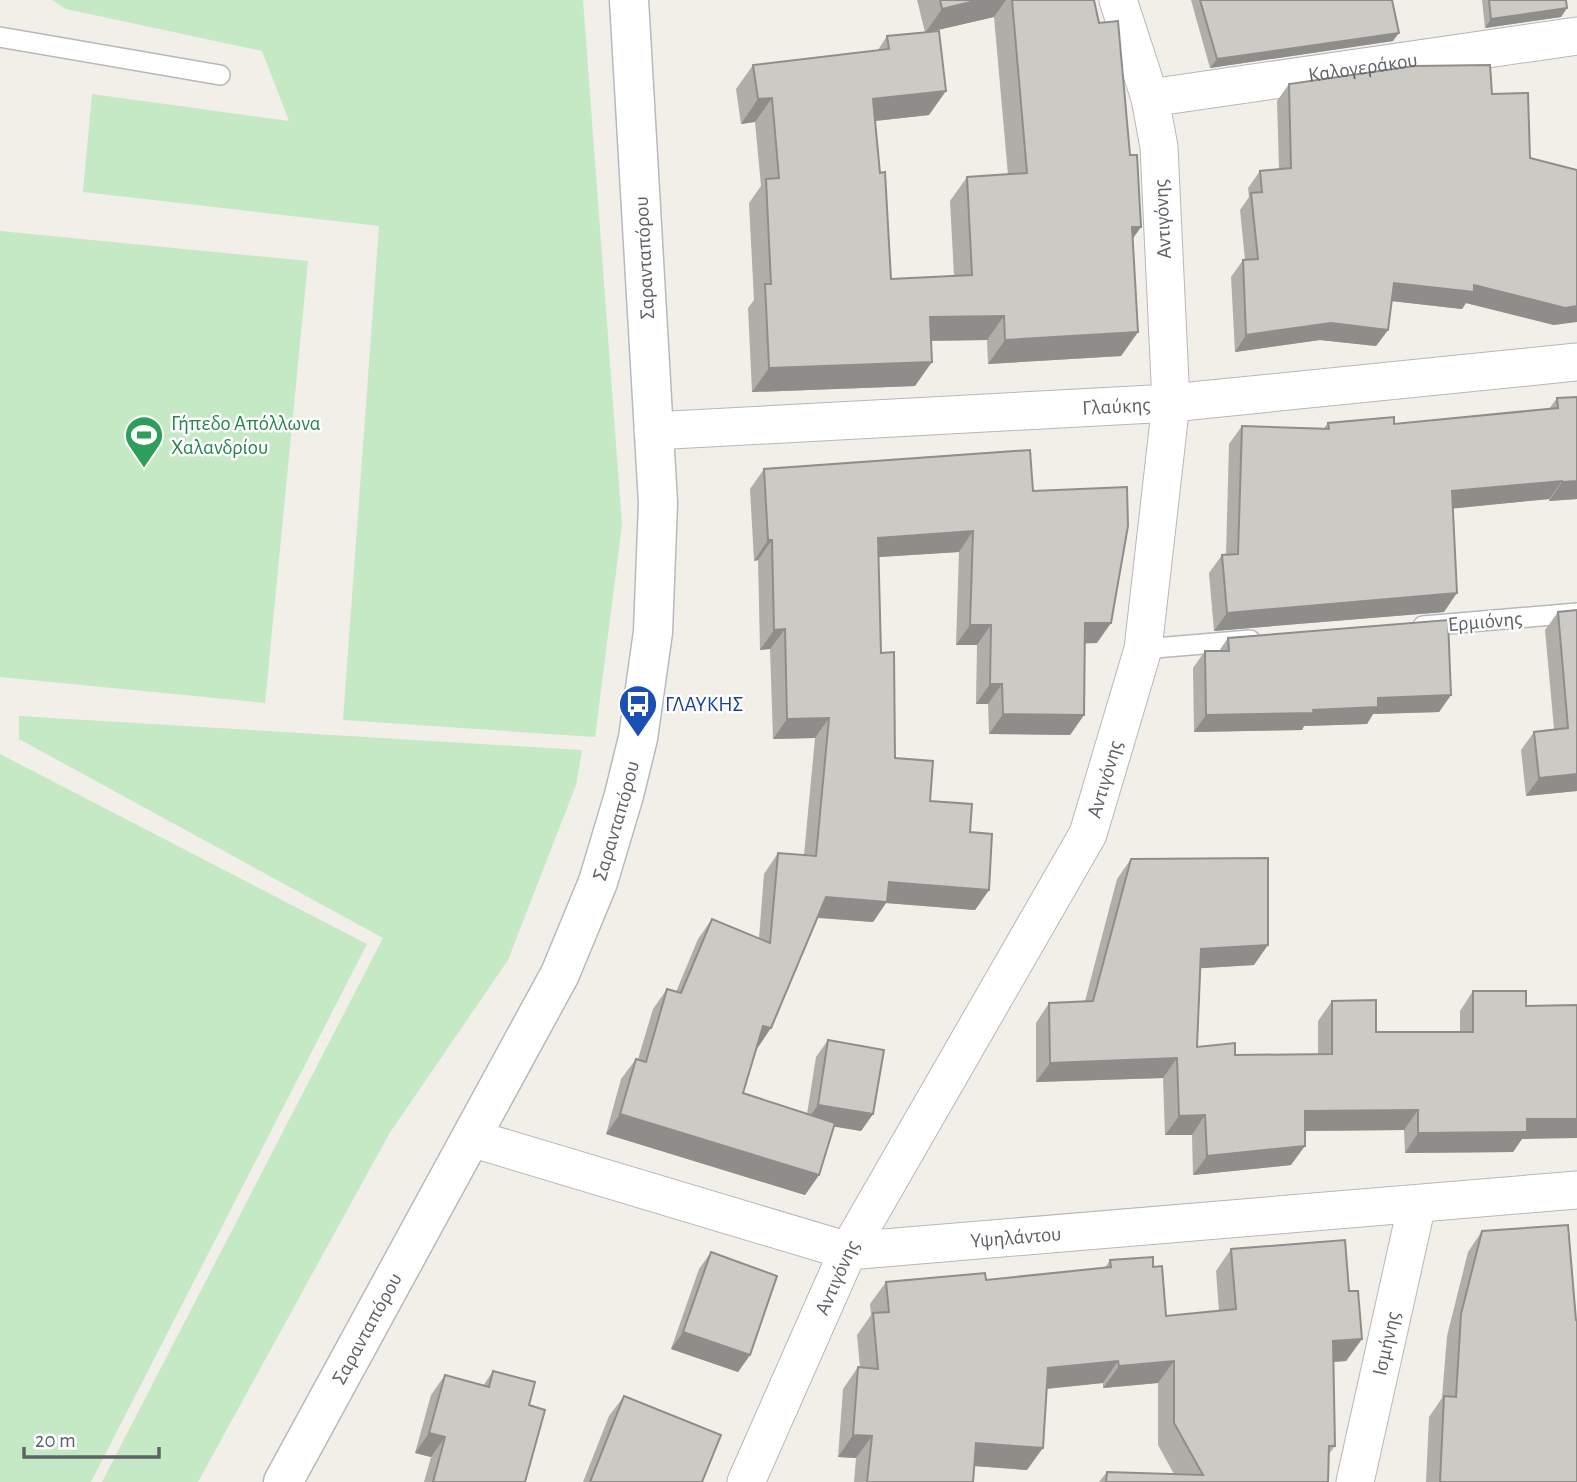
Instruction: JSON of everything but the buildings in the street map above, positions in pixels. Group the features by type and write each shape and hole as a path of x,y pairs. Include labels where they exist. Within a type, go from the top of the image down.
{"street":[{"name":"Σαρανταπόρου","path":"283,1482 560,974 598,882 638,738 653,632 658,503 629,0"},
{"name":"Αντιγόνης","path":"746,1482 849,1251 1088,834 1143,649 1171,403 1159,147 1150,97 1118,0"},
{"name":"Καλογεράκου","path":"1150,97 1577,36"},
{"name":"Γλαύκης","path":"653,431 1171,403 1577,362"},
{"name":"Υψηλάντου","path":"471,1138 849,1251 1577,1190"},
{"name":"Ισμήνης","path":"1355,1482 1417,1204"}],"lane":[{"path":"0,37 220,75"},
{"name":"Ερμιόνης","path":"1401,628 1577,613"},
{"path":"1143,649 1265,639"}],"green space":[{"path":"52,0 583,0 622,525 595,737 343,720 379,226 83,192 92,94 289,121 262,51 66,9"},
{"name":"Γήπεδο Απόλλωνα Χαλανδρίου","path":"0,231 308,261 265,703 0,677"},
{"path":"19,716 582,750 576,785 508,960 389,1134 198,1482 102,1482 383,938 19,739"},
{"path":"0,754 367,944 91,1482 0,1482"}],"place":[{"name":"Γήπεδο Απόλλωνα Χαλανδρίου","path":"144,469"},
{"name":"ΓΛΑΥΚΗΣ","path":"638,738"}]}
